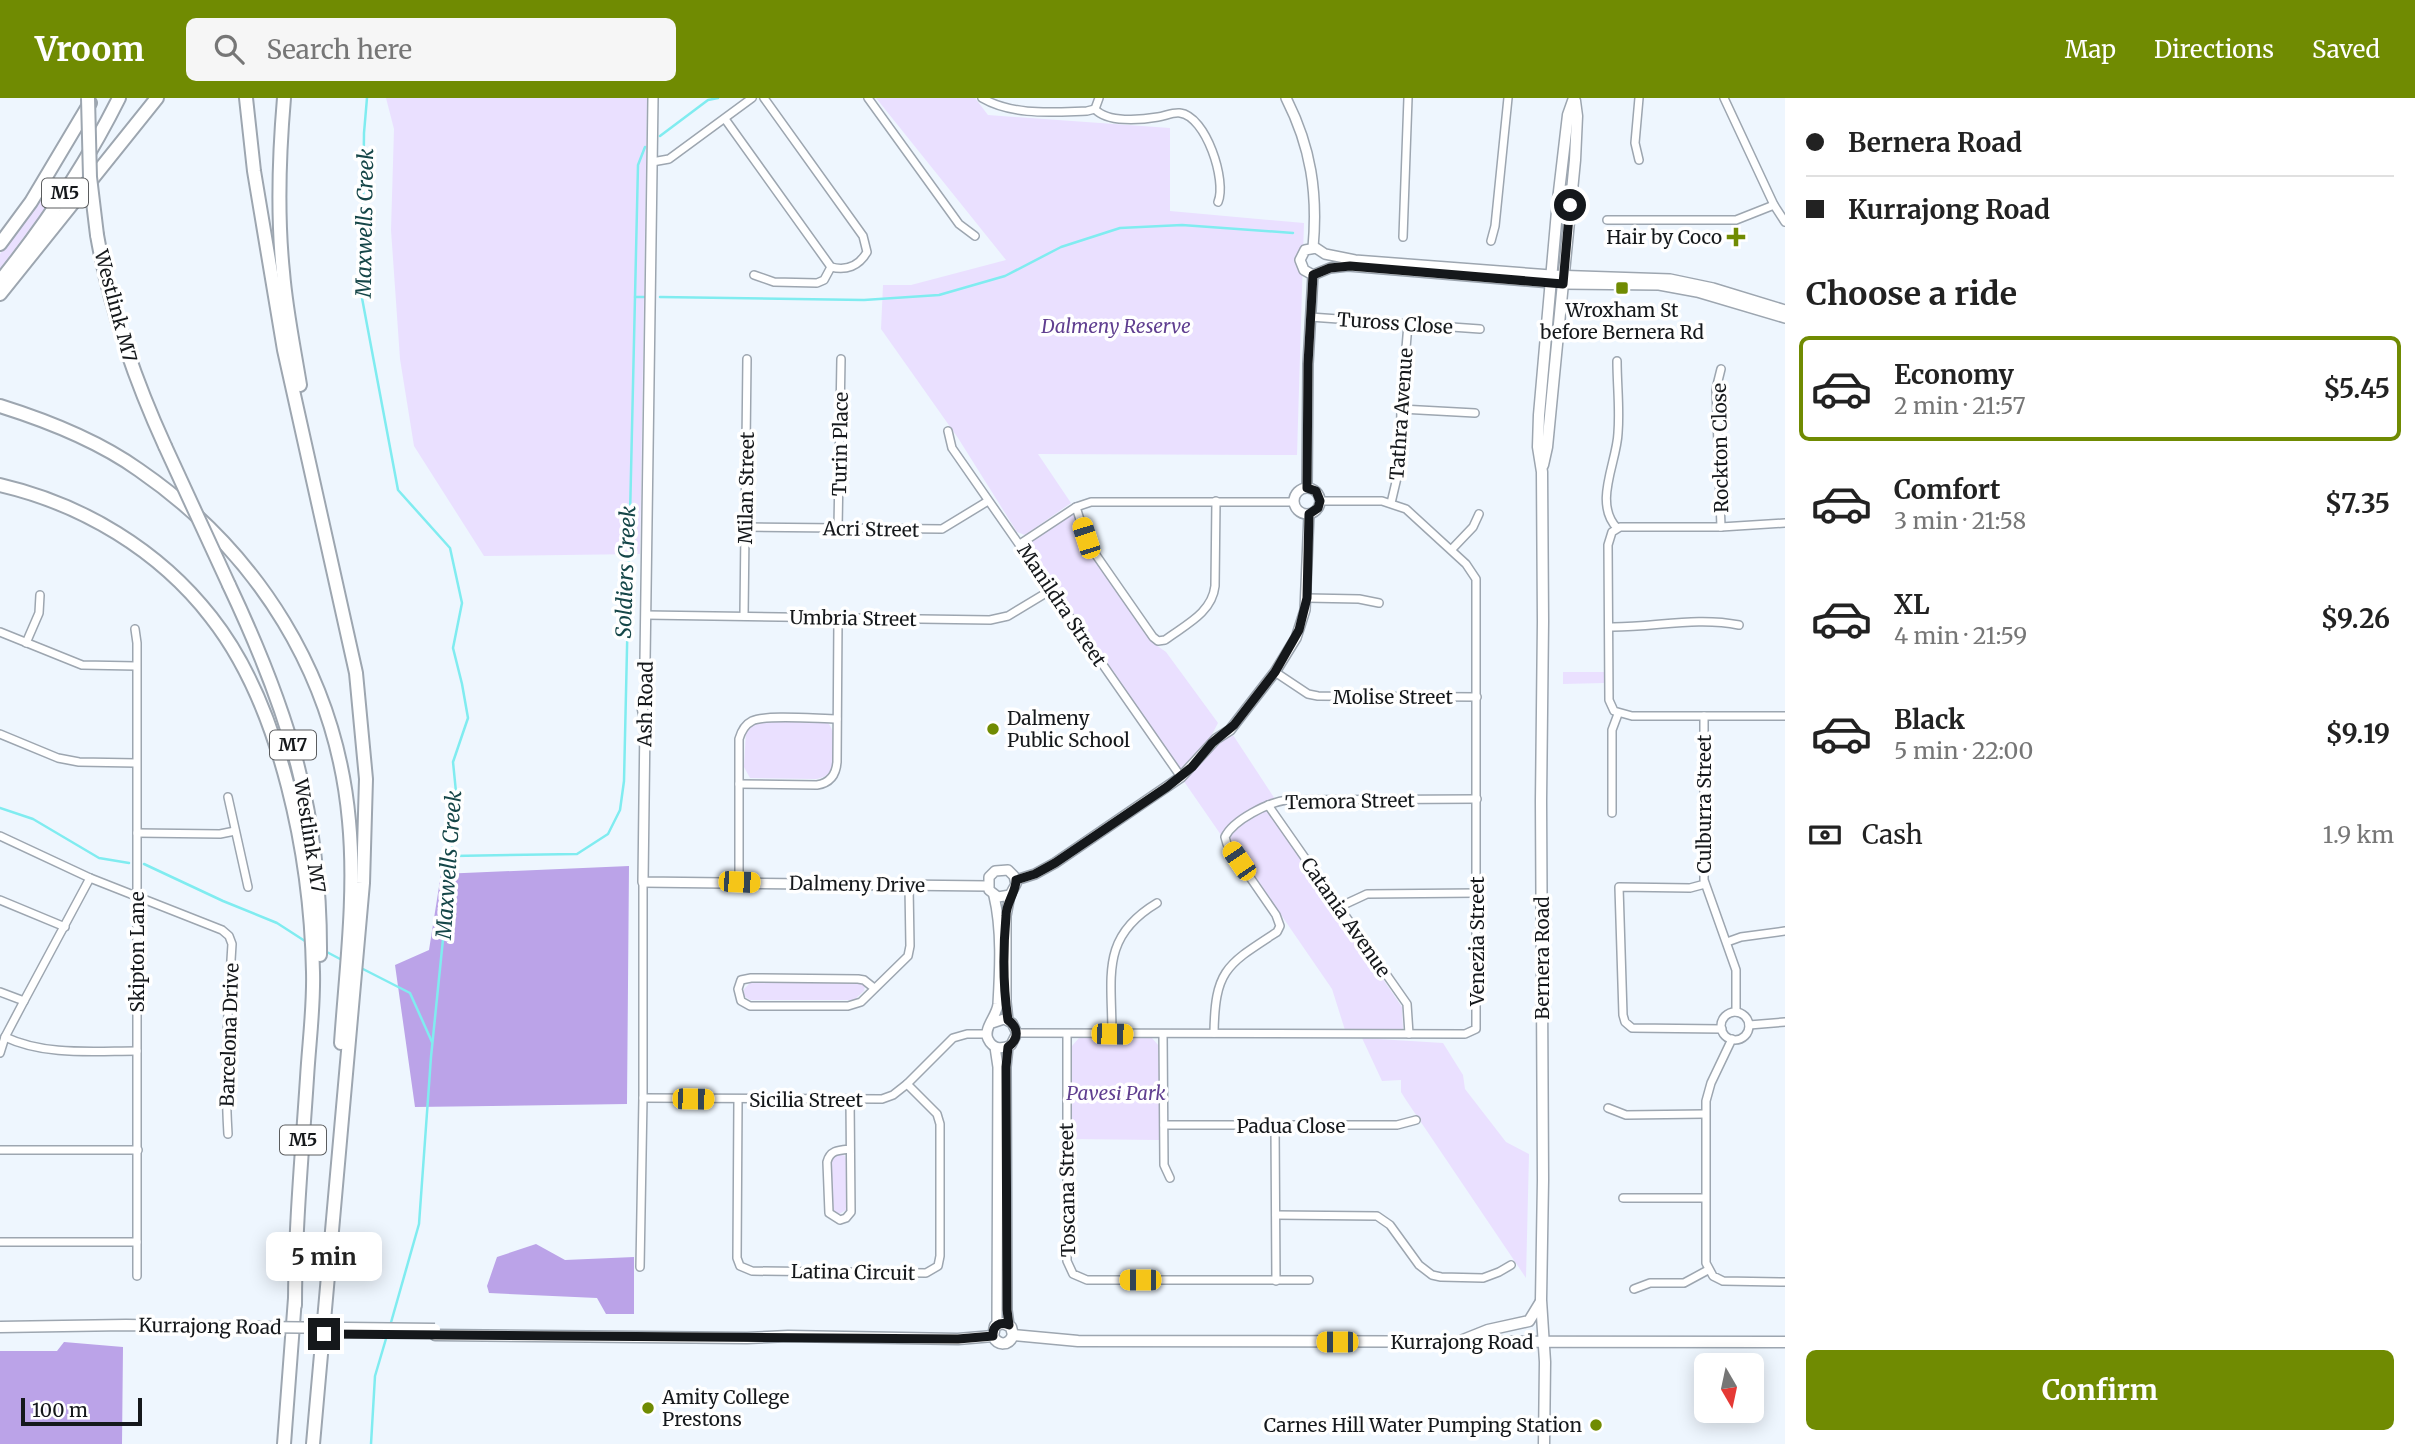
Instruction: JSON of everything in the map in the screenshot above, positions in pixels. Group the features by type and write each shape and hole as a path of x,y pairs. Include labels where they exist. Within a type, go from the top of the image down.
{"highway":[{"name":"Westlink M7","path":"90,98 90,177 97,235 108,287 127,354 165,446 269,674 295,752 313,838 316,917"},
{"name":"M5","path":"0,244 31,202 90,98"},
{"name":"M5","path":"0,281 47,220 81,169 119,98"},
{"path":"0,294 157,98"},
{"name":"M7","path":"246,98 254,171 277,313 356,673 364,744 365,852 354,933 313,1444"},
{"path":"284,98 279,174 283,273 327,537"},
{"name":"M7","path":"0,406 66,430 138,469 174,496 228,547 256,579 284,620 307,663 326,710 344,782 354,933"},
{"name":"M5","path":"0,485 68,507 119,534 181,583 211,617 234,650 250,681 279,758 316,917 317,975 295,1245 295,1305 284,1444"}],"main road":[{"name":"Bernera Road","path":"1544,1444 1544,1342 1541,1300 1544,1180 1542,472 1538,447 1551,279 1568,115 1574,98"},
{"name":"Bernera Road","path":"1542,472 1547,447 1575,160 1577,116 1574,98"},
{"path":"1458,1343 1488,1330 1529,1321 1541,1300"},
{"path":"997,1324 1009,1325 1013,1335 1009,1342 1003,1344 995,1341 993,1331 997,1324"},
{"name":"Kurrajong Road","path":"0,1330 257,1330 747,1338 958,1339 993,1336"},
{"name":"Kurrajong Road","path":"1013,1335 1078,1341 1785,1342"}],"street":[{"name":"Ash Road","path":"640,1268 645,722 642,706 647,683 653,98"},
{"path":"652,162 669,159 752,98"},
{"path":"764,98 865,240 867,252 862,259 849,268 831,267"},
{"path":"868,98 959,224 975,236"},
{"path":"982,98 1014,110 1095,109"},
{"path":"1095,109 1099,98"},
{"path":"1287,98 1302,131 1312,166 1316,200 1313,248"},
{"path":"1403,237 1408,98"},
{"path":"1491,241 1508,98"},
{"path":"1639,98 1634,143 1639,160"},
{"path":"1724,98 1774,205 1785,222"},
{"path":"1095,109 1110,117 1145,119 1180,113 1189,118 1204,137 1218,168 1222,187 1217,202"},
{"path":"725,119 831,267"},
{"path":"1607,220 1736,220 1774,205"},
{"path":"1313,275 1304,270 1300,260 1305,250 1313,248 1325,254 1355,260 1563,280 1659,285 1707,295 1785,318"},
{"path":"1323,271 1327,261 1325,254"},
{"path":"1313,275 1339,266 1350,266 1551,279"},
{"path":"754,275 774,282 817,282 826,277 831,267"},
{"path":"1307,488 1313,275"},
{"path":"1563,280 1670,279 1713,288 1785,310"},
{"name":"Tuross Close","path":"1310,317 1480,329"},
{"name":"Tathra Avenue","path":"1391,503 1400,465 1401,409 1408,324"},
{"name":"Milan Street","path":"744,616 747,359"},
{"name":"Turin Place","path":"838,528 841,359"},
{"path":"1616,528 1609,518 1608,505 1609,477 1618,433 1617,361"},
{"name":"Rockton Close","path":"1721,369 1716,389 1721,527"},
{"path":"1401,409 1475,413"},
{"name":"Manildra Street","path":"948,431 952,448 1181,777"},
{"path":"1307,488 1316,491 1320,501 1318,508 1309,514 1299,511 1294,502 1297,492 1307,488"},
{"name":"Acri Street","path":"746,527 943,529 988,500"},
{"path":"1076,508 1089,546 1158,641 1165,640 1202,614 1213,597 1216,501"},
{"name":"Venezia Street","path":"1017,1033 1465,1034 1475,1029 1476,579 1469,567 1411,512 1391,503 1320,501"},
{"path":"1020,544 1076,508 1091,502 1294,502"},
{"path":"1016,880 1035,874 1064,857 1181,777 1212,743 1230,730 1275,672 1296,638 1307,598 1309,514"},
{"path":"1452,550 1473,527 1479,514"},
{"path":"1616,528 1721,527 1785,523"},
{"path":"1616,528 1608,545 1609,700 1612,709 1618,714 1632,716 1785,716"},
{"name":"Umbria Street","path":"646,615 1001,619 1051,590"},
{"path":"26,642 38,613 40,595"},
{"path":"1307,598 1359,599 1379,603"},
{"path":"739,784 817,785 833,776 837,767 838,619"},
{"path":"1609,627 1639,628 1670,622 1717,621 1739,625"},
{"name":"Skipton Lane","path":"135,629 137,1276"},
{"path":"0,632 82,665 136,666"},
{"name":"Molise Street","path":"1275,672 1308,694 1318,696 1476,697"},
{"path":"1612,813 1612,730 1618,714"},
{"name":"Culburra Street","path":"1704,716 1705,884 1737,975 1735,1012"},
{"path":"739,882 739,739 747,723 760,719 837,719"},
{"path":"0,734 58,758 79,762 136,762"},
{"path":"228,797 248,887"},
{"name":"Temora Street","path":"1214,1033 1215,1000 1223,977 1236,959 1280,928 1276,915 1225,837 1227,832 1268,805 1294,800 1477,799"},
{"name":"Catania Avenue","path":"1268,805 1407,1004 1409,1034"},
{"path":"137,833 220,834 235,831"},
{"name":"Barcelona Drive","path":"0,836 90,878 222,930 229,936 232,944 226,1030 228,1134"},
{"path":"992,1023 1000,1019 1008,1020 1017,1033 1014,1043 1008,1047 995,1047 989,1042 987,1034 997,1011 998,999 998,920 994,896 988,886 989,877 999,869 1012,873 1016,880 1006,916 1008,1020"},
{"path":"0,1053 24,1000 90,878"},
{"name":"Dalmeny Drive","path":"643,882 988,886"},
{"path":"1705,884 1690,888 1619,887 1623,1016 1627,1025 1632,1028 1721,1029"},
{"path":"874,988 864,979 751,978 741,980 738,989 741,1002 750,1006 848,1006 861,1003 908,956 909,886"},
{"path":"1339,907 1367,894 1476,893"},
{"path":"994,896 1002,898 1010,895"},
{"path":"0,900 65,927"},
{"path":"1112,1034 1112,960 1117,943 1133,919 1157,903"},
{"path":"1727,942 1785,930"},
{"path":"0,992 24,1000"},
{"path":"1735,1012 1744,1015 1749,1026 1746,1035 1732,1040 1721,1029 1726,1016 1735,1012"},
{"path":"1749,1026 1785,1022"},
{"name":"Sicilia Street","path":"643,1098 883,1099 907,1084 953,1038 967,1034 987,1034"},
{"name":"Toscana Street","path":"1067,1034 1067,1261 1073,1274 1087,1280 1309,1280"},
{"path":"1163,1034 1164,1165 1170,1178"},
{"path":"5,1037 22,1044 58,1050 137,1051"},
{"path":"1732,1040 1709,1088 1705,1114 1705,1259 1716,1279 1785,1282"},
{"path":"995,1047 998,1067 997,1324"},
{"path":"1008,1047 1006,1245 1009,1325"},
{"name":"Latina Circuit","path":"738,1100 737,1258 740,1266 752,1271 926,1273 938,1265 940,1256 940,1124 937,1114 907,1084"},
{"path":"850,1100 851,1212 840,1220 829,1213 827,1162 833,1152 850,1149"},
{"path":"1608,1108 1626,1115 1705,1114"},
{"name":"Padua Close","path":"1164,1125 1397,1125 1416,1120"},
{"path":"1275,1126 1276,1281"},
{"path":"0,1150 138,1150"},
{"path":"1623,1198 1705,1198"},
{"path":"1276,1215 1377,1216 1390,1225 1424,1270 1437,1277 1487,1277 1511,1265"},
{"path":"0,1242 137,1242"},
{"path":"1634,1289 1650,1283 1684,1283 1709,1270"}],"green space":[{"path":"386,98 647,98 640,554 484,556 414,446 400,359 391,230 394,129"},
{"name":"Dalmeny Reserve","path":"876,98 975,98 988,115 1170,128 1170,211 1304,223 1297,455 1038,454 1071,503 1025,535 1017,532 958,438 881,329 883,285 911,285 1006,260"},
{"path":"42,198 49,203 0,269 0,254"},
{"path":"1073,514 1085,545 1156,645 1166,652 1218,723 1210,738 1180,770 1026,544"},
{"path":"1563,672 1604,672 1604,683 1563,684"},
{"path":"763,721 828,723 835,745 830,772 816,779 750,778 744,767 746,731"},
{"path":"1233,735 1275,799 1225,829 1221,835 1183,780 1217,745"},
{"path":"1267,809 1402,1007 1403,1029 1345,1030 1332,989 1229,839 1245,821"},
{"path":"751,982 861,983 865,986 864,991 854,1000 750,1000 744,996 744,989"},
{"name":"Pavesi Park","path":"1151,1037 1159,1046 1159,1140 1072,1139 1072,1046 1079,1038"},
{"path":"1362,1038 1443,1043 1463,1075 1465,1089 1506,1142 1529,1154 1526,1278 1406,1100 1401,1092 1401,1080 1382,1081"},
{"path":"839,1153 845,1156 847,1162 847,1205 846,1210 839,1214 833,1211 831,1205 831,1162 834,1155"}],"shaded area":[{"path":"629,866 627,1104 415,1107 395,965 429,950 441,874"},
{"path":"536,1244 565,1260 634,1257 634,1314 606,1314 597,1298 489,1293 487,1286 497,1257"},
{"path":"64,1342 123,1347 122,1444 0,1444 0,1351 57,1351"}],"waterway":[{"name":"Maxwells Creek","path":"367,98 364,133 362,298 398,490 450,548 462,603 453,648 468,718 453,762 457,802 431,1057 419,1224 390,1326"},
{"name":"Soldiers Creek","path":"660,136 708,100 718,98"},
{"name":"Soldiers Creek","path":"452,856 577,854 608,834 620,810 624,781 638,165 645,147"},
{"path":"660,297 864,300 939,295 1005,276 1061,247 1120,228 1182,225 1293,233"},
{"path":"635,297 644,297"},
{"path":"0,808 33,819 99,858 129,863"},
{"path":"144,864 277,923 308,943"},
{"path":"323,950 342,960"},
{"path":"361,968 410,993 432,1042"},
{"name":"Maxwells Creek","path":"371,1444 375,1376 388,1332"}],"place":[{"name":"Hair by Coco","path":"1736,237"},
{"name":"Wroxham St before Bernera Rd","path":"1622,288"},
{"name":"Dalmeny Public School","path":"993,729"},
{"name":"Amity College Prestons","path":"648,1408"},
{"name":"Carnes Hill Water Pumping Station","path":"1596,1425"}],"route":[{"path":"324,1334 958,1339 993,1336 997,1324 1009,1325 1006,1067 1008,1047 1017,1037 1016,1029 1008,1020 1006,1002 1006,916 1010,895 1016,880 1043,870 1074,851 1192,767 1216,739 1226,734 1234,725 1275,672 1296,638 1307,598 1309,514 1318,508 1320,501 1316,491 1307,488 1308,364 1313,275 1330,268 1350,266 1563,284 1570,205"}]}
